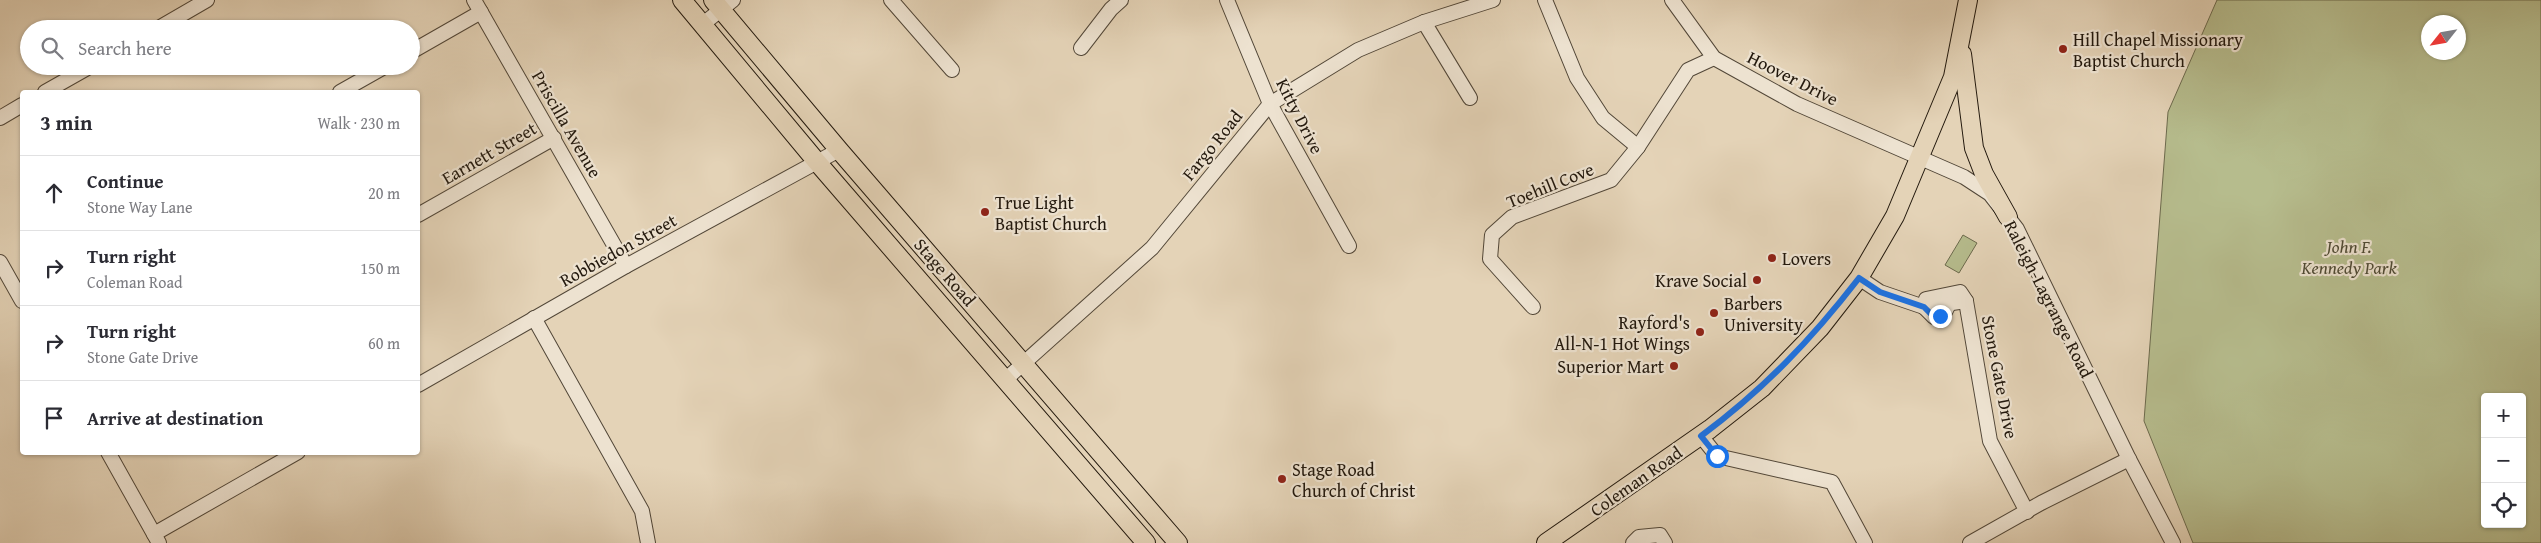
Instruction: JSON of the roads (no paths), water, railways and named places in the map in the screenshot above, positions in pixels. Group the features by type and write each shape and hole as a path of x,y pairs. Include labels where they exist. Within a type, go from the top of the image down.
{"main road":[{"name":"Stage Road","path":"682,0 817,162 1146,543"},
{"path":"1921,158 1953,77 1968,0"},
{"name":"Stage Road","path":"722,3 839,150 1178,543"},
{"path":"1960,38 1974,148 1984,174 2008,217"},
{"name":"Coleman Road","path":"1546,543 1701,436 1762,388 1820,328 1859,278 1895,216 1921,158"}],"street":[{"path":"173,20 208,0"},
{"path":"891,0 952,70"},
{"path":"1082,48 1111,8 1121,0"},
{"name":"Kitty Drive","path":"1227,0 1270,104 1349,246"},
{"name":"Fargo Road","path":"1005,380 1152,248 1270,104 1358,50 1424,22 1492,0"},
{"path":"1545,0 1582,86 1602,118 1638,147"},
{"name":"Hoover Drive","path":"1672,0 1714,58 1797,104 1921,158"},
{"path":"703,24 722,3"},
{"path":"420,46 478,6"},
{"name":"Priscilla Avenue","path":"478,6 626,266"},
{"path":"1424,22 1470,98"},
{"name":"Toehill Cove","path":"1533,307 1490,259 1492,235 1512,218 1611,180 1638,147 1688,70 1714,58"},
{"path":"49,90 75,75"},
{"path":"344,90 370,75"},
{"path":"0,118 20,107"},
{"name":"Earnett Street","path":"420,215 554,138"},
{"name":"Robbiedon Street","path":"420,384 626,266 839,150"},
{"name":"Raleigh-Lagrange Road","path":"1921,158 1964,177 1990,194 2017,229 2129,459 2174,543"},
{"path":"0,262 17,277 20,291"},
{"name":"Stone Gate Drive","path":"1859,278 1880,292 1924,307 1934,317 1944,314 1949,304 1966,301"},
{"name":"Stone Gate Drive","path":"1924,307 1926,299 1946,294 1960,292 1966,301 1990,442 2027,512"},
{"path":"534,318 642,511 648,543"},
{"path":"1701,436 1717,456 1832,482 1865,543"},
{"path":"110,455 156,539 293,455"},
{"path":"1970,543 2027,512 2041,502 2129,459"},
{"path":"1632,543 1639,537 1660,535 1665,543"}],"place":[{"name":"Hill Chapel Missionary Baptist Church","path":"2063,49"},
{"name":"True Light Baptist Church","path":"985,212"},
{"name":"Lovers","path":"1772,258"},
{"name":"Krave Social","path":"1757,280"},
{"name":"Barbers University","path":"1714,313"},
{"name":"Rayford's All-N-1 Hot Wings","path":"1700,332"},
{"name":"Superior Mart","path":"1674,366"},
{"name":"Stage Road Church of Christ","path":"1282,479"}],"park label":[{"name":"John F. Kennedy Park","path":"2349,256"}]}
